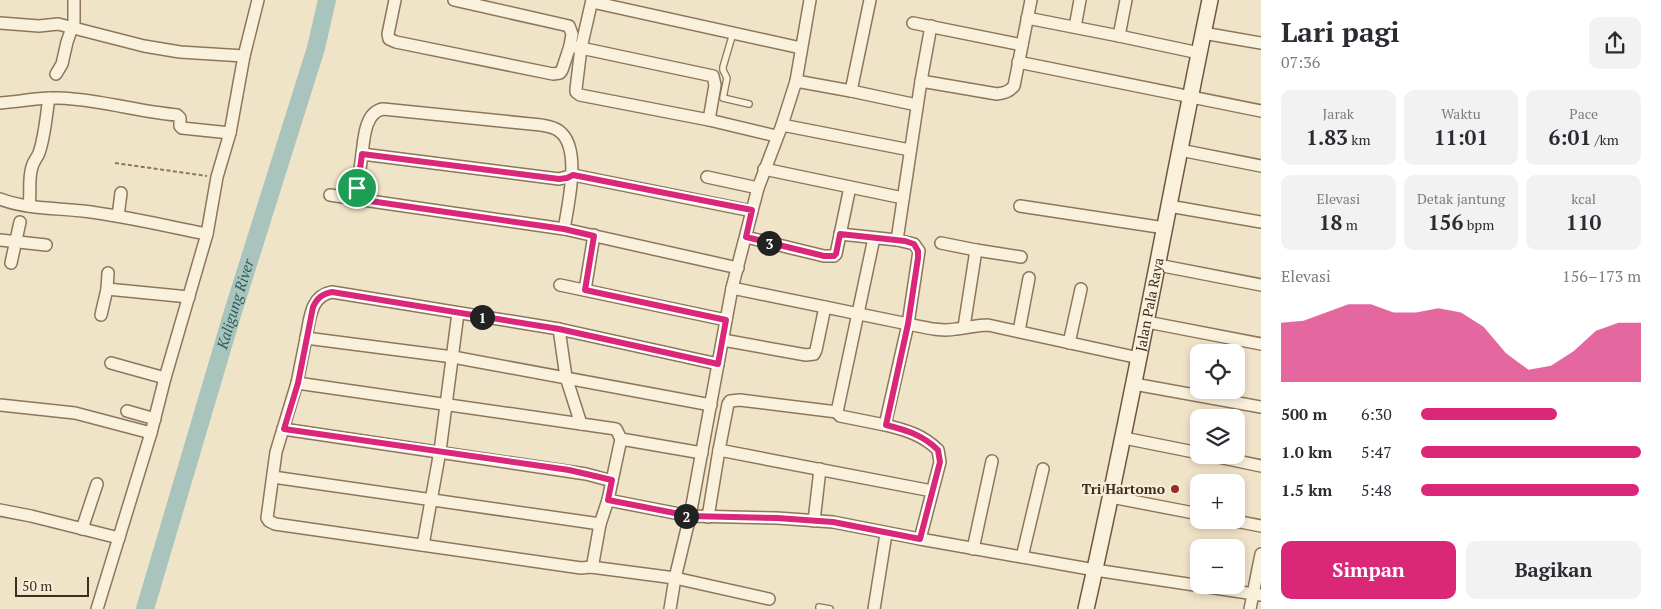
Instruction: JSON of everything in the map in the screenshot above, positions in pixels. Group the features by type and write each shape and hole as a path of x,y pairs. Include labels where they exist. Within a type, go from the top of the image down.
{"main road":[{"name":"Jalan Pala Raya","path":"1086,609 1124,438 1210,0"}],"street":[{"path":"56,74 62,64 73,27 74,0"},
{"path":"97,609 151,433 207,234 217,177 230,133 244,56 258,0"},
{"path":"395,0 388,34 389,39 553,74 562,70 576,47 592,1 801,48"},
{"path":"454,0 569,26 576,47 576,92 580,95 709,120 776,136"},
{"path":"670,609 675,578 690,516 732,288 758,188 776,136 782,126 796,81 810,0"},
{"path":"851,91 870,0"},
{"path":"921,81 997,94 1005,93 1014,86 1031,0"},
{"path":"1075,27 1080,0"},
{"path":"1119,36 1126,0"},
{"path":"1027,18 1199,54"},
{"path":"0,23 39,26 58,24 144,46 180,52 244,56"},
{"path":"913,23 1022,45"},
{"path":"897,240 931,26"},
{"path":"1203,33 1261,43"},
{"path":"576,47 712,76 716,85 709,120"},
{"path":"1018,62 1261,111"},
{"path":"796,81 917,105"},
{"path":"0,103 49,98 72,99 177,115 180,118 180,126 182,128 230,133"},
{"path":"29,206 31,192 29,182 32,166 39,154 49,98"},
{"path":"356,199 365,136 371,116 378,110 437,113 541,124 558,129 565,136 569,145 573,175 564,229"},
{"path":"782,126 910,150"},
{"path":"1180,150 1261,166"},
{"path":"362,154 559,179 573,175 752,210"},
{"path":"764,169 903,198"},
{"path":"707,177 758,188"},
{"path":"746,237 829,256 836,254 850,187"},
{"path":"118,216 121,193"},
{"path":"330,195 564,229 738,268"},
{"path":"0,199 29,206 118,216 207,234"},
{"path":"1020,206 1165,228"},
{"path":"1169,206 1261,222"},
{"path":"11,262 20,222"},
{"path":"840,234 897,240 914,244 918,251 908,324 886,425"},
{"path":"585,290 594,236"},
{"path":"837,412 874,238"},
{"path":"0,240 46,245"},
{"path":"940,243 1021,257"},
{"path":"964,327 976,250"},
{"path":"1158,265 1261,284"},
{"path":"101,315 107,289 108,273"},
{"path":"1019,331 1029,278"},
{"path":"560,285 726,320"},
{"path":"732,288 945,330 988,325 1139,358"},
{"path":"107,289 189,297"},
{"path":"1070,342 1081,289"},
{"path":"718,364 559,329 332,292 324,294 318,298 313,307 298,383 276,452 267,518 271,522 423,545 581,568 591,566 675,578 769,599"},
{"path":"723,340 806,355 814,354 825,307"},
{"path":"423,545 440,451 458,313"},
{"path":"1147,322 1261,344"},
{"path":"559,329 566,377 581,424"},
{"path":"306,338 453,357 711,405"},
{"path":"111,363 165,378"},
{"path":"298,383 616,429 621,439 591,566"},
{"path":"1134,384 1261,407"},
{"path":"708,517 728,404 730,401 740,400 837,412 840,416 910,431 923,438 938,450 940,462 920,539"},
{"path":"0,405 75,413 151,433"},
{"path":"127,411 155,419"},
{"path":"284,429 569,470 612,480"},
{"path":"1124,438 1190,451"},
{"path":"621,439 702,453"},
{"path":"719,450 932,491"},
{"path":"973,549 992,461"},
{"path":"1245,463 1261,466"},
{"path":"1022,557 1043,469"},
{"path":"814,521 820,470"},
{"path":"273,477 600,524"},
{"path":"82,529 96,484"},
{"path":"1111,497 1190,512"},
{"path":"608,500 690,516 833,522 886,534 973,549 1257,595"},
{"path":"0,510 119,538"},
{"path":"1245,523 1261,526"},
{"path":"874,609 886,534"},
{"path":"1250,609 1257,595 1261,554"}],"lane":[{"path":"733,33 723,67 727,78 723,98 748,104"},
{"path":"716,85 724,72"},
{"path":"819,607 830,609"}],"path":[{"path":"115,163 217,177"}],"waterway":[{"name":"Kaligung River","path":"145,609 232,315 316,48 327,0"}],"place":[{"name":"Tri Hartomo","path":"1175,489"}],"route":[{"path":"362,154 559,179 573,175 752,210 746,237 824,256 834,256 836,254 840,234 905,241 914,244 918,251 918,258 908,324 886,425 910,431 932,444 938,450 940,462 920,539 886,534 833,522 777,518 690,516 608,500 612,480 569,470 284,429 298,383 313,307 318,298 332,292 559,329 718,364 726,320 585,290 594,236 564,229 356,199 357,188 362,154"}]}
